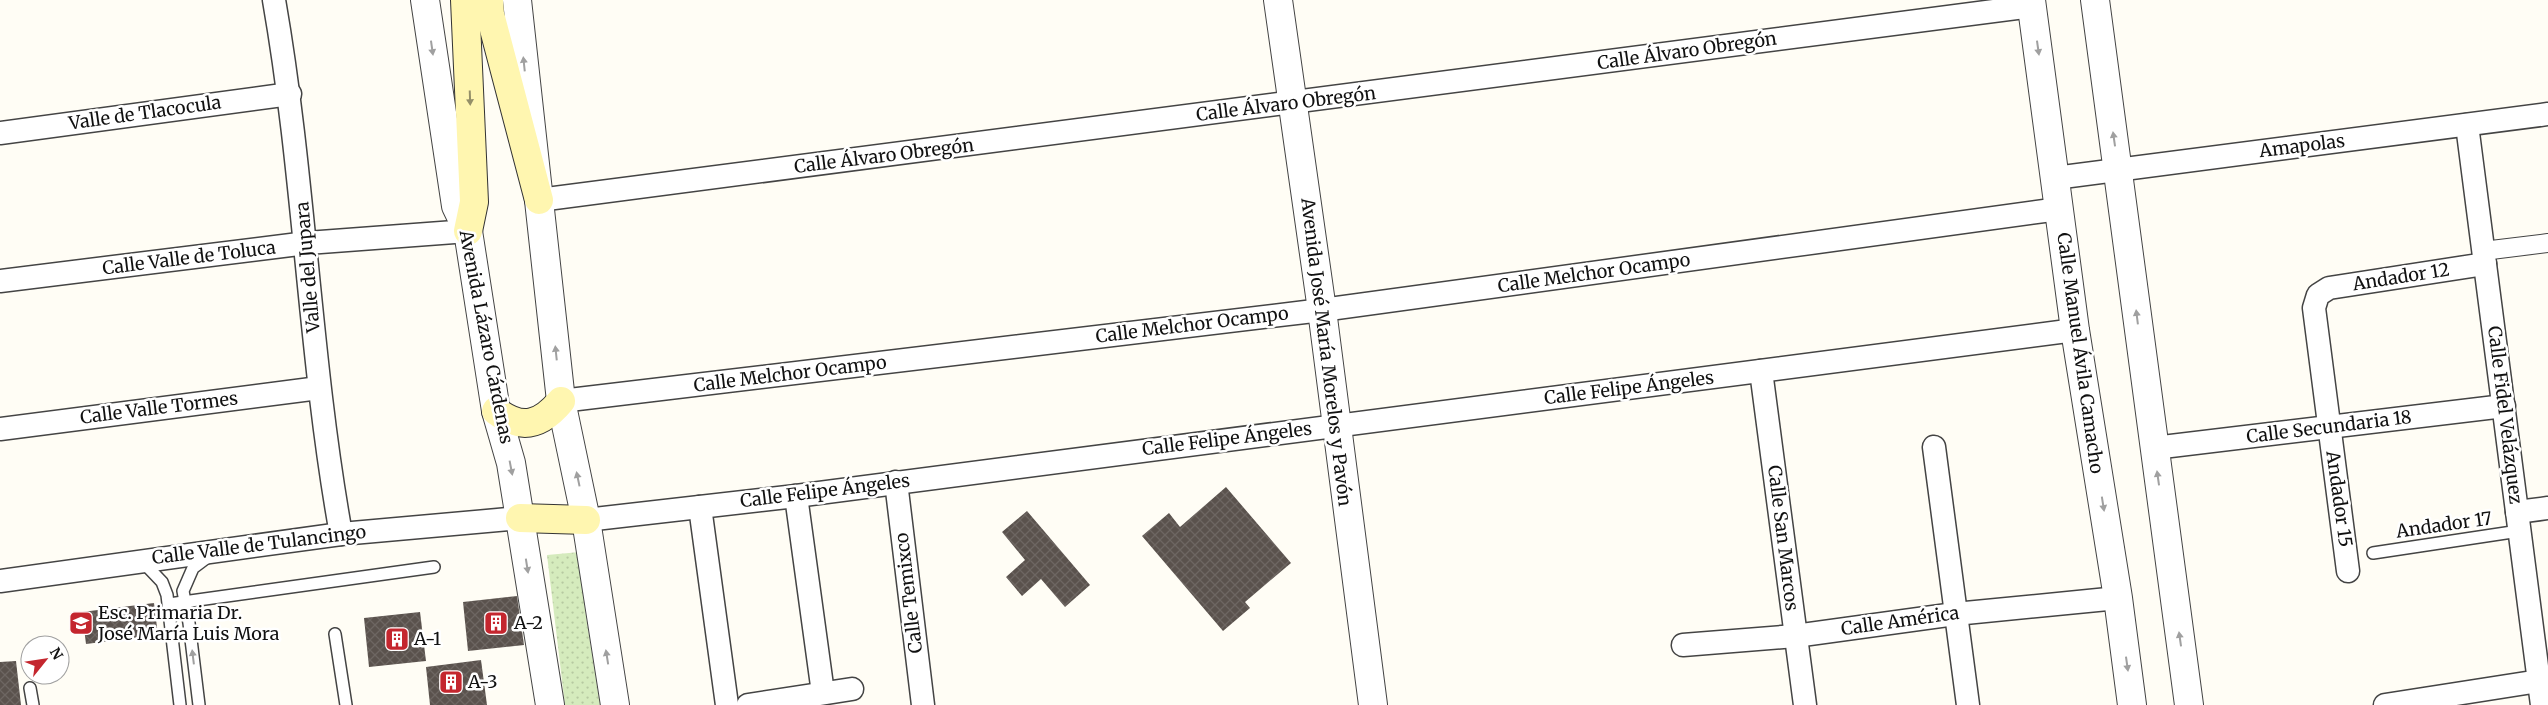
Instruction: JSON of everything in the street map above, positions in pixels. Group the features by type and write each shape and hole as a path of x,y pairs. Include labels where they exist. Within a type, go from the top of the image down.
{"main road":[{"path":"468,231 474,202 478,7"},
{"path":"478,7 539,200"},
{"path":"496,411 508,420 528,423 550,414 562,401"},
{"path":"520,518 586,520"}],"street":[{"name":"Valle del Jupara","path":"274,0 290,94 307,243 326,454 341,534"},
{"name":"Avenida Lázaro Cárdenas","path":"425,0 456,206 468,231 496,411 511,463 550,705"},
{"path":"517,0 562,401 586,520 615,705"},
{"name":"Avenida José María Morelos y Pavón","path":"1278,0 1322,310 1373,705"},
{"path":"2095,0 2189,705"},
{"name":"Calle Álvaro Obregón","path":"539,200 1293,104 2032,3"},
{"name":"Calle Manuel Ávila Camacho","path":"2032,3 2075,330 2118,598 2132,705"},
{"name":"Valle de Tlacocula","path":"0,133 290,94"},
{"name":"Amapolas","path":"2056,178 2548,114"},
{"name":"Calle Fidel Velázquez","path":"2468,125 2542,705"},
{"name":"Calle Melchor Ocampo","path":"562,401 1322,310 2060,209"},
{"name":"Calle Valle de Toluca","path":"0,281 307,243 468,231"},
{"path":"2484,258 2548,243"},
{"name":"Andador 12","path":"2318,295 2328,288 2484,258"},
{"name":"Andador 15","path":"2318,295 2314,308 2348,571"},
{"name":"Calle Felipe Ángeles","path":"586,520 796,496 1336,424 2075,330"},
{"name":"Calle San Marcos","path":"1761,371 1805,705"},
{"name":"Calle Valle Tormes","path":"0,429 319,388"},
{"name":"Calle Secundaria 18","path":"2154,448 2504,406"},
{"path":"1934,447 1968,705"},
{"name":"Calle Temixco","path":"896,482 923,705"},
{"path":"796,496 822,693"},
{"path":"700,507 727,705"},
{"path":"2518,522 2548,508"},
{"name":"Calle Valle de Tulancingo","path":"0,581 140,560 341,534 520,518"},
{"name":"Calle América","path":"1683,645 1795,636 1955,614 2118,598"},
{"path":"2385,705 2539,681"},
{"path":"748,705 852,689"}],"lane":[{"name":"Andador 17","path":"2373,552 2518,522"},
{"path":"199,705 183,591 193,568 217,550"},
{"path":"140,560 162,582 170,604 180,705"},
{"path":"170,604 434,567"},
{"path":"336,634 346,705"},
{"path":"30,688 32,705"}],"green space":[{"path":"580,552 585,610 600,705 565,705 547,555"}],"building":[{"path":"1226,487 1291,563 1245,602 1250,608 1223,631 1142,536 1169,513 1180,527"},
{"path":"1027,511 1090,585 1065,607 1041,579 1022,596 1006,577 1025,560 1002,532"},
{"name":"A-2","path":"517,596 524,645 468,651 463,602"},
{"path":"154,603 158,635 86,644 82,612"},
{"name":"A-1","path":"420,612 426,661 369,667 364,618"},
{"name":"A-3","path":"481,660 487,705 430,705 426,667"},
{"path":"16,661 21,705 0,705 0,662"}],"place":[{"name":"Esc. Primaria Dr. José María Luis Mora","path":"81,623"},
{"name":"A-2","path":"496,623"},
{"name":"A-1","path":"397,639"},
{"name":"A-3","path":"451,682"}]}
